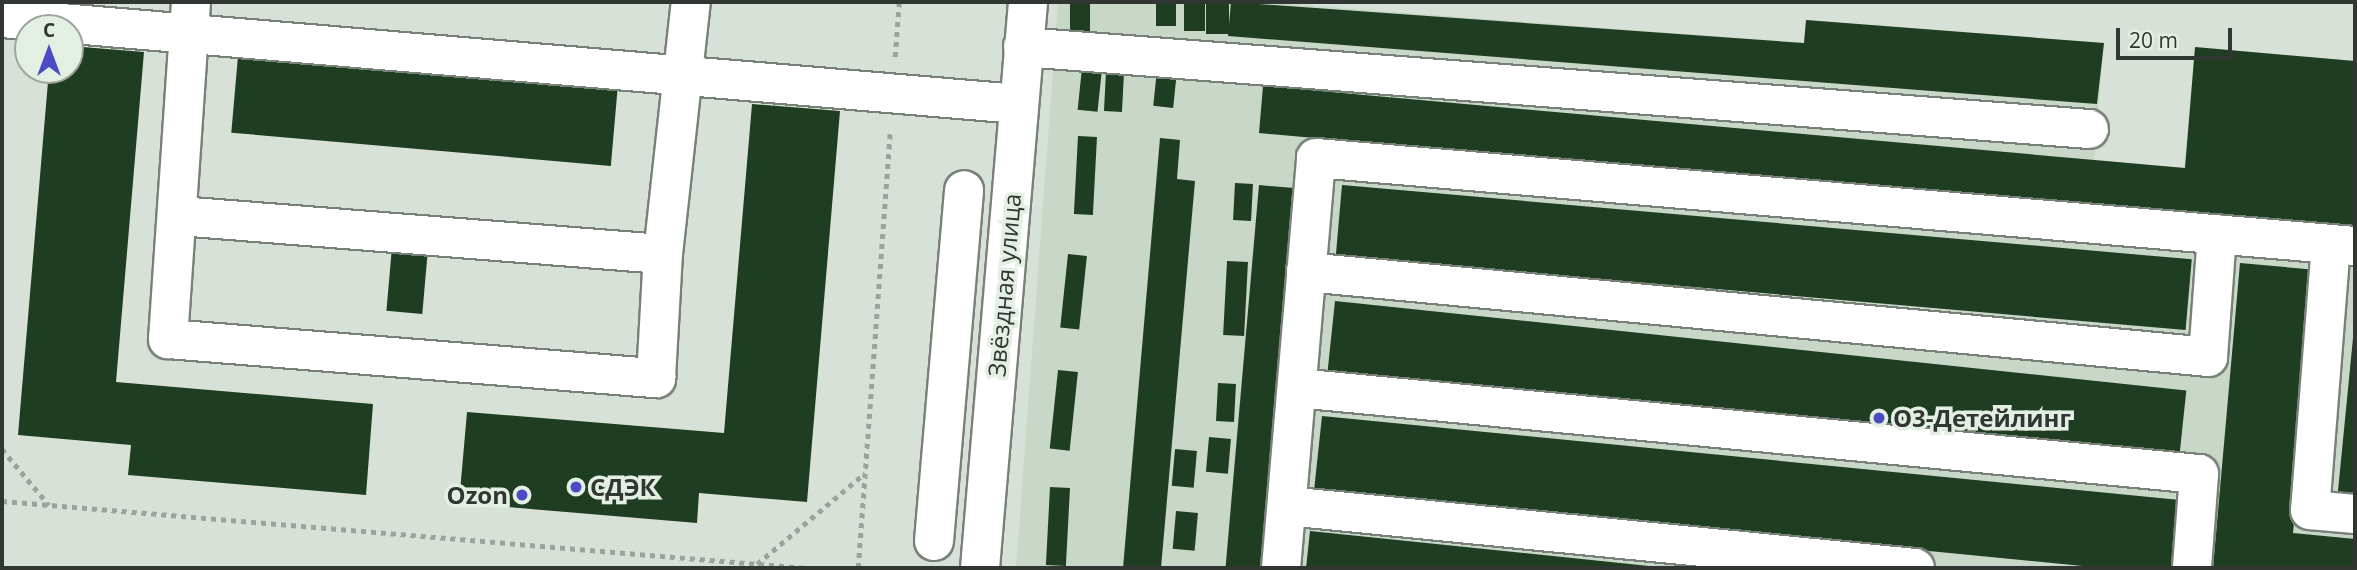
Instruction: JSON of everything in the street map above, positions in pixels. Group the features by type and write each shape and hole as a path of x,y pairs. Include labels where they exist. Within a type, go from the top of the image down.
{"street":[{"path":"189,19 179,216 168,339 656,378 663,254 691,2"},
{"name":"Звёздная улица","path":"980,568 1028,2"},
{"path":"2,18 189,19 684,74 1018,104"},
{"path":"1023,47 2089,129"},
{"path":"1281,568 1316,158 2343,245 2310,510 2355,514"},
{"path":"934,541 964,190"},
{"path":"179,216 663,254"},
{"path":"1306,272 2208,357 2217,234"},
{"path":"950,360 998,364"},
{"path":"1297,388 2199,474 2192,568"},
{"path":"1287,506 1915,568"}],"path":[{"path":"858,568 899,2"},
{"path":"2,449 48,505"},
{"path":"756,564 865,473"},
{"path":"2,500 806,568"}],"shaded area":[{"path":"1058,2 1264,2 1804,43 1806,20 2104,43 2094,160 2184,168 2195,47 2355,61 2355,568 1016,568"}],"building":[{"path":"1070,2 1090,2 1090,43 1070,43"},
{"path":"1156,2 1176,2 1176,26 1156,26"},
{"path":"1184,2 1205,2 1205,31 1184,31"},
{"path":"1206,2 1229,2 1229,34 1206,34"},
{"path":"1231,2 1804,43 1806,20 2104,43 2097,104 1228,36"},
{"path":"84,47 144,52 116,382 373,404 366,495 128,475 131,445 18,435 48,84 84,84"},
{"path":"2195,47 2355,61 2355,230 1259,133 1263,86 2185,168"},
{"path":"238,56 618,89 611,166 231,133"},
{"path":"1082,68 1102,70 1098,112 1078,110"},
{"path":"1157,70 1177,72 1173,108 1153,106"},
{"path":"1106,72 1124,73 1122,112 1104,111"},
{"path":"752,104 840,111 807,502 699,493 697,523 459,503 467,412 724,433"},
{"path":"1078,136 1097,137 1093,215 1074,214"},
{"path":"1160,138 1180,140 1177,179 1195,181 1161,568 1123,568"},
{"path":"1235,183 1253,184 1251,221 1233,220"},
{"path":"1259,185 1297,188 1264,568 1225,568"},
{"path":"1342,185 2192,259 2186,330 1336,256"},
{"path":"392,247 428,250 422,314 386,311"},
{"path":"1068,254 1087,256 1079,330 1060,328"},
{"path":"1227,261 1248,262 1244,336 1223,335"},
{"path":"2240,263 2317,270 2293,533 2355,539 2355,568 2213,568"},
{"path":"1335,301 2186,390 2179,460 1328,371"},
{"path":"2355,338 2355,502 2337,501"},
{"path":"1058,370 1078,372 1070,451 1050,449"},
{"path":"1218,383 1236,384 1234,422 1216,421"},
{"path":"1322,416 2180,500 2173,568 2103,568 1314,491"},
{"path":"1209,437 1231,439 1228,474 1206,472"},
{"path":"1175,449 1197,451 1194,488 1172,486"},
{"path":"1050,487 1070,488 1066,566 1046,565"},
{"path":"1176,511 1198,513 1195,551 1173,549"},
{"path":"1310,531 1649,566 1649,568 1306,568"}],"place":[{"name":"О3-Детейлинг","path":"1879,418"},
{"name":"СДЭК","path":"576,487"},
{"name":"Ozon","path":"522,495"}]}
